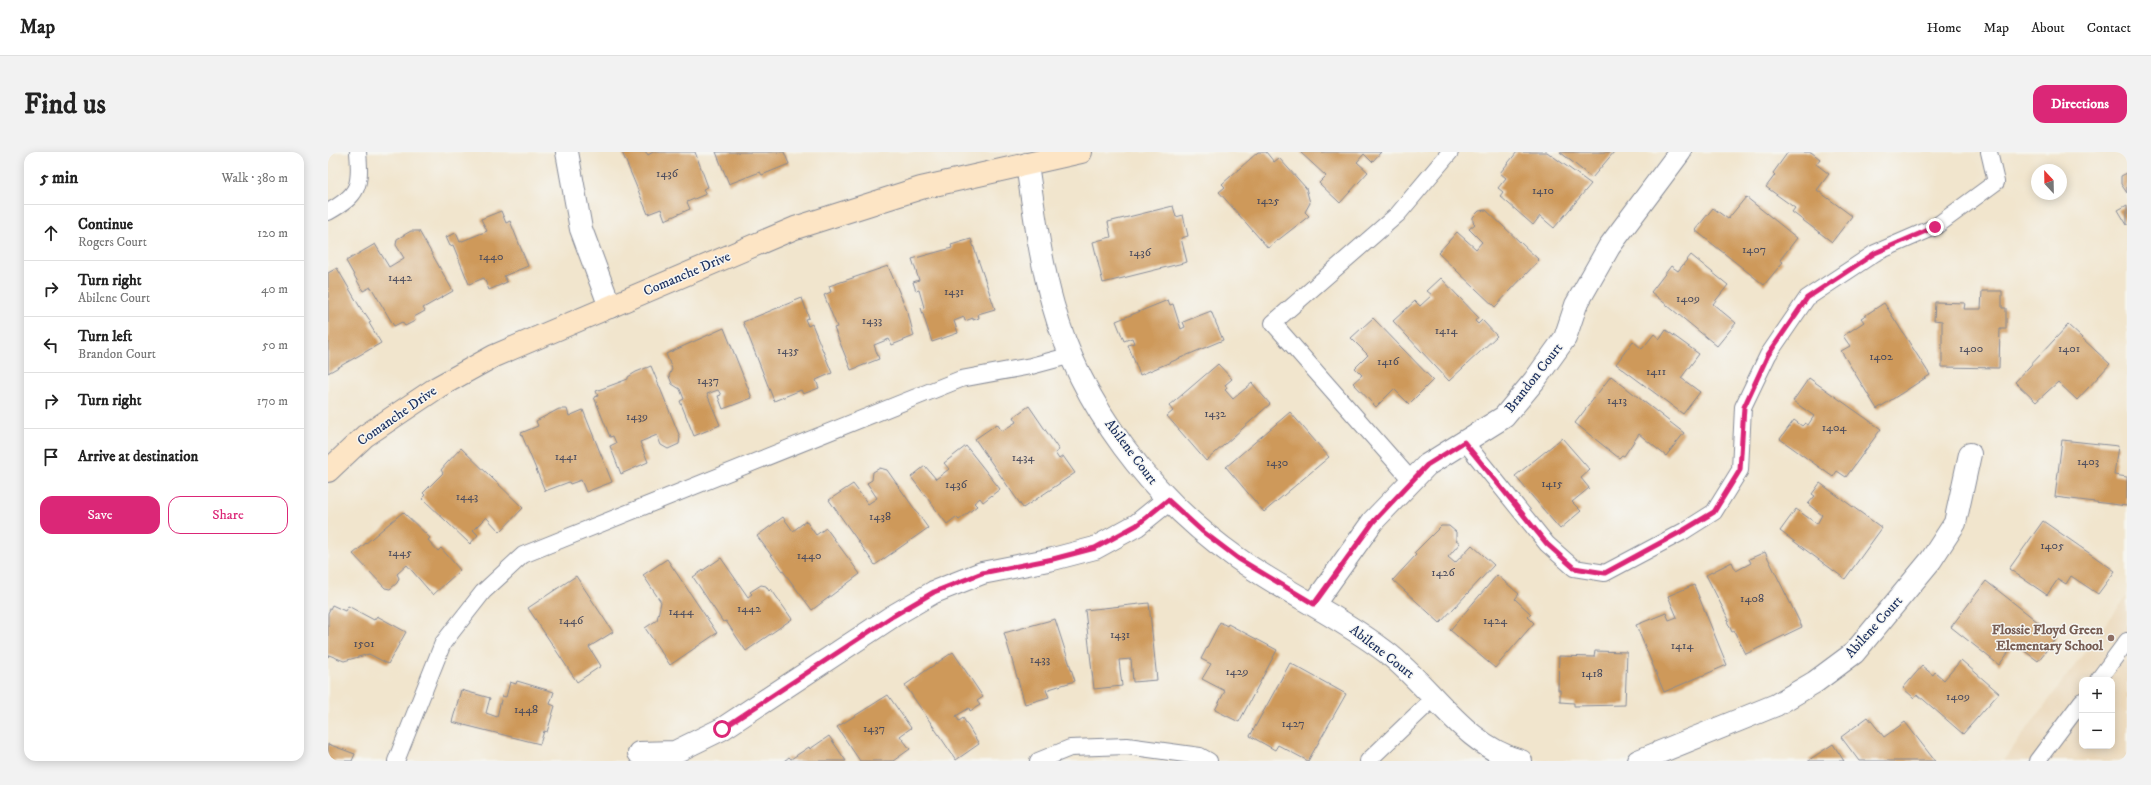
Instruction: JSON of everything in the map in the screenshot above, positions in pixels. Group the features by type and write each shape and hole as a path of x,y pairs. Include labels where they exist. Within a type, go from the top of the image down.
{"street":[{"path":"567,152 580,230 610,307"},
{"name":"Comanche Drive","path":"330,466 365,436 438,387 494,356 795,228 921,188 1081,152"},
{"name":"Brandon Court","path":"1314,604 1374,521 1427,465 1504,417 1534,381 1565,338 1576,305 1609,247 1680,152"},
{"name":"Abilene Court","path":"1027,164 1044,271 1053,307 1072,355 1093,399 1114,432 1168,500 1202,531 1239,559 1360,632 1413,674 1434,697 1476,737 1493,749 1521,761"},
{"name":"Abilene Court","path":"1638,761 1776,705 1816,682 1854,653 1931,560 1955,522 1970,454"},
{"path":"639,753 675,752 722,729 893,616 934,592 982,573 1053,559 1095,548 1137,525 1168,500"}],"lane":[{"path":"328,212 356,192 360,176 358,152"},
{"path":"1412,481 1273,323 1398,214 1450,152"},
{"path":"1464,442 1547,544 1574,568 1605,573 1678,534 1714,512 1740,470 1744,407 1768,355 1807,298 1875,253 1935,227 1996,182 1989,152"},
{"path":"396,761 443,644 483,592 523,555 961,379 1031,366 1072,355"},
{"path":"2100,677 2127,641"},
{"path":"1368,761 1434,697"},
{"path":"2037,761 2079,705"},
{"path":"1038,761 1070,748 1127,746 1200,756 1208,761"}],"shaded area":[{"name":"Flossie Floyd Green Elementary School","path":"2127,596 2127,761 2003,761"}],"building":[{"path":"622,152 646,152 648,155 653,152 695,152 708,187 703,189 706,194 687,202 690,209 665,220 661,209 648,214"},
{"path":"716,152 784,152 789,164 762,175 760,172 729,184"},
{"path":"1258,152 1266,152 1274,162 1279,158 1306,188 1310,203 1305,212 1309,216 1268,248 1219,192 1225,187 1222,184"},
{"path":"1300,152 1381,152 1372,162 1364,154 1357,162 1368,172 1340,203 1319,183 1326,176"},
{"path":"1517,152 1547,152 1591,184 1554,228 1540,216 1533,225 1500,196 1503,192 1498,188 1506,178 1500,173"},
{"path":"1560,152 1614,152 1592,178"},
{"path":"1788,152 1811,152 1820,159 1816,164 1829,174 1817,190 1852,216 1832,242 1792,212 1795,208 1766,187 1775,175 1773,173"},
{"path":"2127,173 2127,193 2121,184 2121,176"},
{"path":"1746,197 1797,238 1780,260 1783,262 1764,285 1695,230 1713,208 1728,219"},
{"path":"2127,205 2127,225 2118,210"},
{"path":"1173,206 1176,217 1183,215 1188,236 1181,238 1187,262 1103,283 1093,242 1111,237 1108,222"},
{"path":"1486,210 1539,260 1495,307 1438,253 1457,232 1476,249 1482,242 1469,229 1475,224 1473,222 1473,217 1479,211"},
{"path":"501,211 506,223 510,221 528,266 504,276 507,282 489,290 484,278 469,284 453,245 450,246 446,237 456,233 460,242 487,231 481,219"},
{"path":"411,231 419,231 453,291 423,308 425,311 414,317 415,321 405,326 402,322 394,326 371,287 363,291 346,261 375,244 389,267 404,258 396,245 397,239"},
{"path":"971,239 995,309 978,314 979,318 973,320 973,318 965,321 964,317 954,321 958,333 932,342 921,308 924,307 919,290 916,291 913,282 919,280 912,259 952,248 951,245"},
{"path":"1691,255 1728,285 1713,304 1736,323 1717,346 1651,292 1671,266 1678,271"},
{"path":"888,266 908,313 914,336 892,345 889,339 874,345 879,359 851,370 834,328 837,327 824,295 831,292 829,286"},
{"path":"337,268 364,314 365,313 371,322 369,323 381,343 328,373 328,273"},
{"path":"1441,278 1478,317 1475,321 1478,324 1482,320 1497,336 1449,381 1393,321 1415,301 1420,306 1432,295 1427,291"},
{"path":"1982,291 2002,291 2002,308 2006,308 2006,329 2000,329 1999,368 1942,367 1942,321 1934,320 1935,302 1965,303 1964,309 1981,309"},
{"path":"802,298 809,318 805,319 808,326 812,324 832,373 816,380 819,388 803,394 801,390 774,401 743,322"},
{"path":"1168,300 1170,305 1173,304 1181,329 1185,327 1183,322 1211,311 1223,340 1140,375 1128,345 1134,343 1132,338 1124,341 1116,321"},
{"path":"1884,303 1930,375 1877,409 1841,351 1850,346 1843,336 1864,322 1861,318"},
{"path":"1373,318 1433,380 1409,404 1394,389 1376,407 1353,383 1362,375 1355,368 1368,355 1351,338"},
{"path":"2068,325 2110,364 2077,400 2058,382 2036,402 2015,382"},
{"path":"724,328 752,398 723,409 718,396 721,395 718,390 707,394 720,425 694,436 680,401 684,399 680,389 672,384 669,376 672,369 666,354"},
{"path":"1666,330 1699,354 1681,378 1700,392 1683,414 1616,364 1633,341 1642,349 1654,334 1660,339"},
{"path":"1218,364 1232,379 1225,385 1227,388 1225,390 1233,399 1252,383 1270,404 1206,461 1167,416 1173,411 1169,406"},
{"path":"651,366 680,437 679,444 668,449 661,445 657,435 640,442 648,462 621,474 610,446 616,443 613,436 610,437 594,397 598,396 596,391 628,379 628,377 636,372"},
{"path":"1611,376 1684,433 1666,456 1639,434 1624,456 1622,455 1619,458 1575,423"},
{"path":"1809,378 1881,429 1846,477 1837,471 1833,477 1780,439 1794,420 1802,426 1805,423 1808,425 1814,416 1793,401"},
{"path":"1029,406 1059,450 1055,453 1059,459 1063,456 1075,473 1023,508 975,439 997,424 1002,431 1016,422 1013,417"},
{"path":"559,409 567,409 569,416 583,410 612,482 586,492 581,480 570,484 569,482 545,491 521,433 538,426 536,421"},
{"path":"1290,412 1329,457 1264,512 1226,467"},
{"path":"1562,438 1590,470 1581,478 1589,488 1572,502 1581,511 1560,529 1515,476"},
{"path":"2062,440 2118,446 2114,475 2127,477 2127,506 2055,497"},
{"path":"966,446 1000,489 983,502 980,498 974,503 977,506 959,520 956,517 947,524 911,477 925,466 936,479 949,469 944,463"},
{"path":"461,448 523,508 500,532 486,517 473,530 478,535 470,544 422,498 425,495 423,493 443,473 441,470"},
{"path":"880,468 887,470 928,528 875,565 829,500 853,484 868,504 877,498 867,483 872,480 873,472"},
{"path":"1820,483 1882,528 1845,579 1780,531 1796,509 1817,524 1822,515 1808,504 1815,496 1812,494"},
{"path":"403,512 430,538 428,540 438,551 441,548 460,570 433,595 407,565 397,574 399,578 397,583 390,589 385,588 353,554"},
{"path":"783,517 793,531 806,521 816,535 826,528 860,574 812,610 757,536"},
{"path":"2043,521 2115,571 2098,594 2071,576 2066,584 2058,579 2047,595 2009,569"},
{"path":"1441,526 1449,526 1456,532 1456,540 1460,543 1448,557 1455,563 1472,545 1494,565 1440,623 1393,580 1416,555 1414,553"},
{"path":"1765,552 1802,627 1746,654 1734,631 1732,632 1727,621 1729,620 1706,575 1732,562 1736,571 1751,563 1749,559"},
{"path":"721,558 748,597 752,594 750,592 761,585 766,586 769,591 771,589 792,619 746,651 726,621 723,622 693,577"},
{"path":"667,559 717,633 670,665 645,628 657,620 661,602 643,575"},
{"path":"1497,575 1519,594 1515,599 1531,614 1528,617 1534,623 1495,668 1450,630"},
{"path":"576,576 613,632 589,647 601,666 577,682 528,608"},
{"path":"1986,581 2057,637 2038,661 2015,644 1999,665 1951,627"},
{"path":"1694,585 1727,665 1664,692 1636,625 1666,613 1669,620 1677,617 1668,596"},
{"path":"1149,603 1157,680 1133,682 1131,659 1119,660 1122,686 1094,689 1085,610"},
{"path":"332,605 345,611 348,606 374,620 377,616 406,632 388,664 369,654 344,661 329,655 328,657 328,613"},
{"path":"1055,619 1075,681 1046,690 1049,697 1025,704 1004,633"},
{"path":"1220,622 1227,626 1228,624 1277,650 1239,722 1215,710 1225,691 1202,679 1211,664 1201,659"},
{"path":"1595,651 1627,652 1625,705 1574,706 1574,703 1560,702 1560,690 1558,690 1559,656 1594,657"},
{"path":"953,652 983,697 977,701 980,705 970,711 969,708 956,716 959,721 963,718 979,744 956,760 905,685"},
{"path":"1961,660 1999,693 1963,734 1917,694 1914,698 1903,688 1922,666 1933,675 1935,672 1944,680"},
{"path":"1290,663 1346,694 1308,761 1278,745 1275,750 1250,736"},
{"path":"517,681 554,692 550,704 555,706 547,732 544,731 540,744 452,722 461,690 490,698 486,713 497,717 502,696 506,697 510,682 516,684"},
{"path":"888,695 911,728 900,736 910,749 893,761 860,761 837,727"},
{"path":"1868,717 1884,737 1905,722 1935,761 1859,761 1841,737"},
{"path":"829,736 846,761 784,761 789,757 791,759 809,747 810,749"},
{"path":"328,744 355,754 352,761 328,761"},
{"path":"1833,744 1844,761 1809,761 1809,760"}],"place":[{"name":"Flossie Floyd Green Elementary School","path":"2111,638"}],"route":[{"path":"722,729 893,616 934,592 982,573 1053,559 1095,548 1137,525 1168,500 1202,531 1239,559 1314,604 1374,521 1427,465 1464,442 1547,544 1574,568 1605,573 1714,512 1740,470 1744,407 1768,355 1807,298 1875,253 1935,227"}]}
